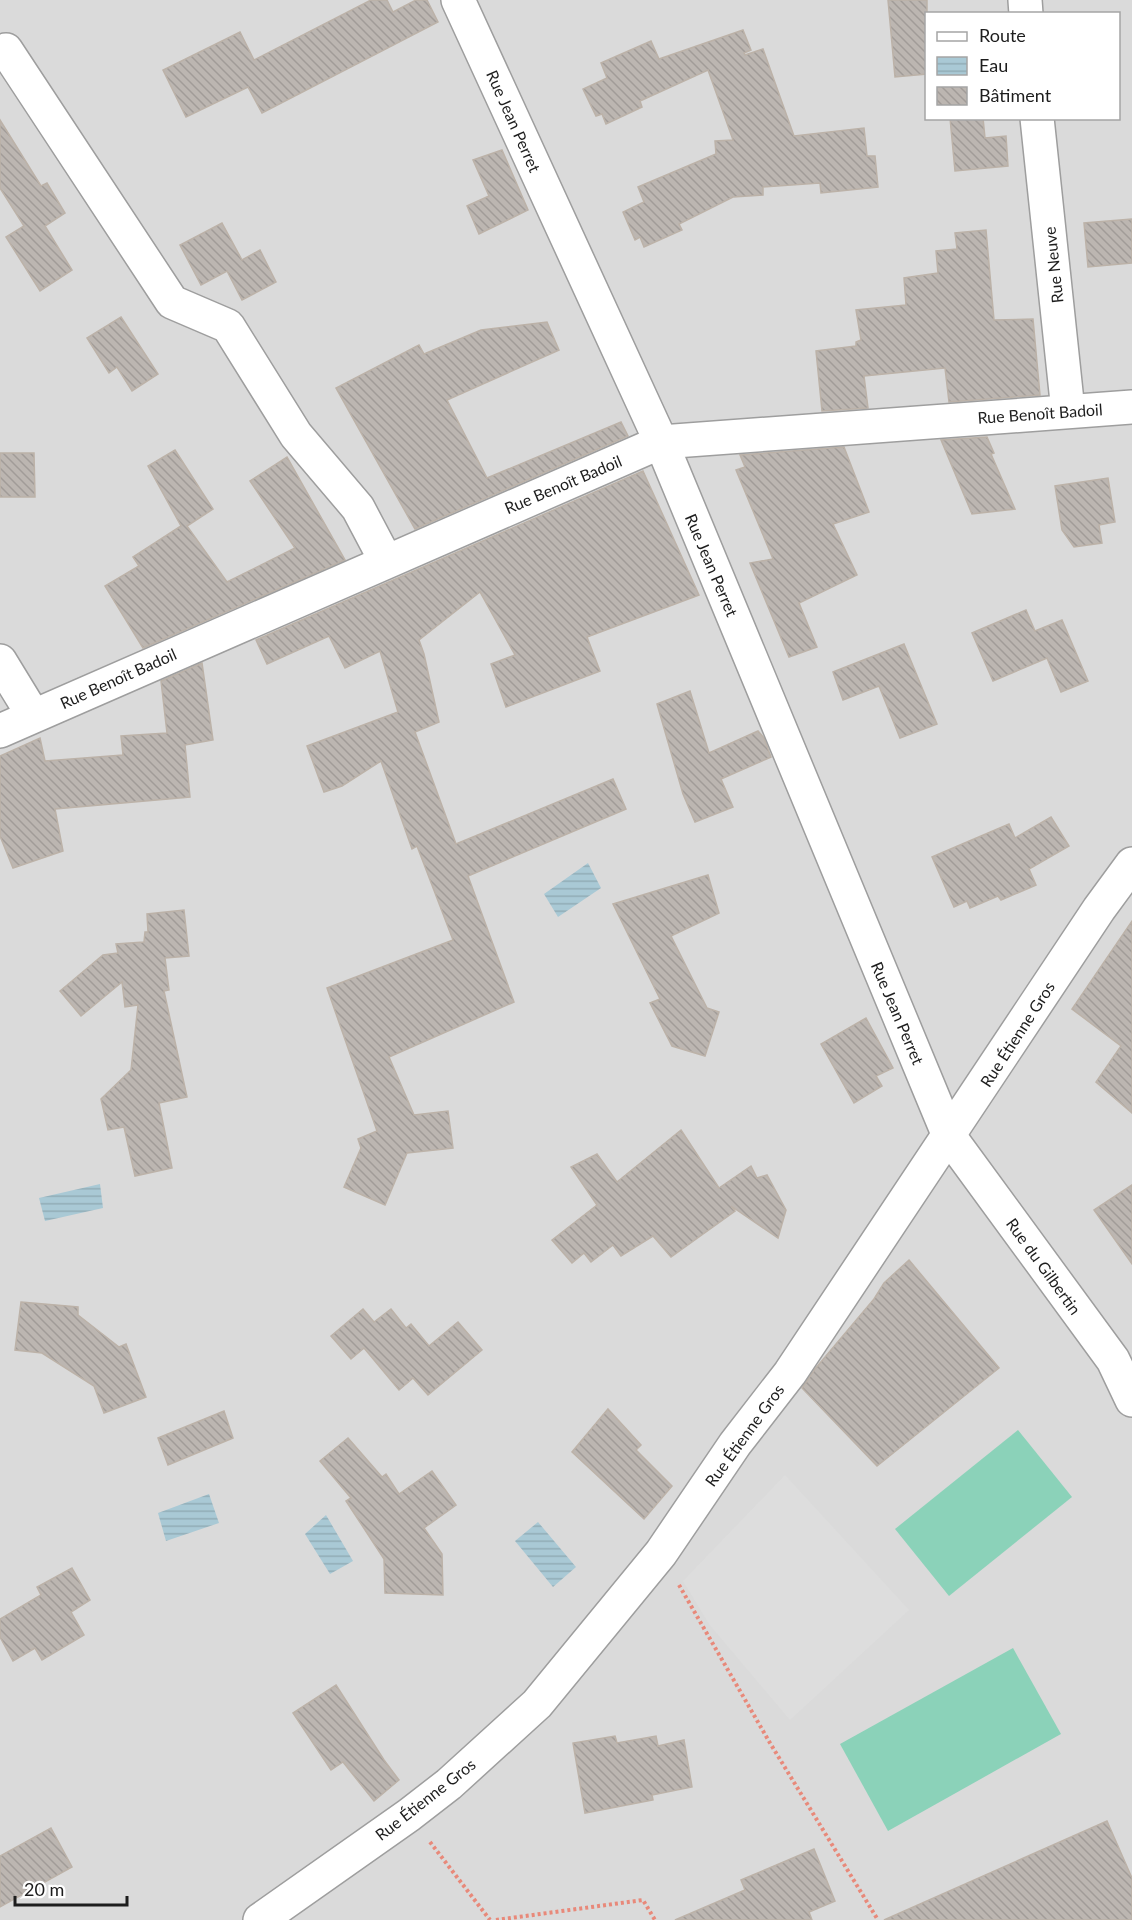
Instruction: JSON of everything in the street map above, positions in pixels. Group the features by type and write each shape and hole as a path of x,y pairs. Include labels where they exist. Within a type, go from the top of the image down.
{"street":[{"name":"Rue Jean Perret","path":"458,0 661,442 950,1136"},
{"path":"6,50 172,302 228,326 296,435 358,508 386,561"},
{"name":"Rue Neuve","path":"1037,120 1068,411"},
{"name":"Rue Benoît Badoil","path":"0,731 661,442 1132,407"},
{"path":"0,662 33,715"},
{"name":"Rue Étienne Gros","path":"260,1920 410,1815 449,1784 537,1704 661,1553 735,1444 790,1374 1132,864"},
{"name":"Rue du Gilbertin","path":"950,1136 1113,1360 1132,1400"}],"path":[{"path":"661,1553 770,1743 878,1920"},
{"path":"410,1815 490,1920"},
{"path":"496,1920 643,1900 655,1920"}],"shaded area":[{"path":"0,0 1132,0 1132,1920 0,1920"},
{"path":"785,1475 909,1610 790,1720 709,1624 683,1581"}],"green space":[{"path":"1018,1430 1072,1497 949,1596 895,1529"},
{"path":"1013,1648 1061,1734 888,1831 840,1744"}],"water":[{"path":"588,863 601,888 558,917 544,894"},
{"path":"100,1184 103,1208 45,1221 39,1198"},
{"path":"209,1494 219,1523 166,1541 158,1513"},
{"path":"326,1515 353,1561 330,1574 305,1534"},
{"path":"538,1522 576,1567 553,1587 515,1541"}],"building":[{"path":"371,0 387,0 393,12 416,0 427,0 438,22 262,113 248,87 186,117 163,70 240,32 254,60"},
{"path":"888,0 927,0 925,74 895,77"},
{"path":"743,30 751,50 744,53 745,55 763,49 794,136 864,128 867,156 875,156 878,187 821,193 820,183 763,187 763,195 733,197 679,224 682,230 644,247 640,237 635,240 623,212 644,202 638,187 716,154 715,141 733,140 708,70 640,101 642,107 606,124 602,114 596,116 583,89 607,78 601,63 651,41 659,59"},
{"path":"0,120 41,186 47,183 65,213 45,226 72,270 40,291 6,237 24,226 0,188"},
{"path":"950,120 983,120 985,138 1006,136 1008,166 955,171"},
{"path":"502,150 528,210 479,234 467,206 489,196 473,160"},
{"path":"1132,219 1132,263 1088,267 1084,223"},
{"path":"222,223 242,260 260,250 276,282 242,300 227,271 201,285 180,245"},
{"path":"986,230 994,320 1033,319 1040,395 949,402 945,368 864,376 868,408 822,411 816,351 856,346 856,342 861,340 856,310 906,305 904,278 938,273 936,251 957,249 955,233"},
{"path":"121,317 158,374 132,391 117,367 109,373 87,338"},
{"path":"547,322 559,350 447,400 487,478 621,422 628,436 415,529 336,388 419,345 424,354 481,330"},
{"path":"987,437 994,453 991,454 1015,509 972,514 941,440"},
{"path":"844,447 869,512 833,524 857,575 799,603 817,647 789,657 750,563 773,559 736,470 745,467 740,455"},
{"path":"175,450 213,509 187,526 227,582 295,548 250,481 287,457 345,560 143,648 105,586 139,566 133,557 181,526 148,466"},
{"path":"0,453 34,453 35,497 0,497"},
{"path":"643,471 699,595 587,637 600,671 506,707 491,664 515,655 480,592 419,640 439,722 415,732 456,844 613,779 626,809 468,876 514,1002 389,1057 414,1115 448,1111 453,1148 407,1153 385,1205 344,1187 361,1148 358,1139 377,1131 327,988 453,940 417,846 412,849 381,761 342,786 324,792 307,746 398,712 380,651 345,668 329,636 267,664 256,640"},
{"path":"1108,478 1115,522 1099,525 1102,543 1074,547 1062,530 1055,486"},
{"path":"1026,610 1035,631 1062,620 1088,681 1061,692 1047,658 993,681 972,633"},
{"path":"904,644 937,724 900,738 879,686 843,700 833,672"},
{"path":"202,663 213,740 185,745 190,797 55,809 63,851 13,868 0,836 0,756 40,738 45,761 123,755 121,736 167,733 161,681"},
{"path":"690,691 709,753 758,731 764,738 771,757 721,779 733,807 695,822 683,794 657,704"},
{"path":"1051,817 1069,846 1029,869 1036,885 1001,900 998,896 970,908 967,901 954,907 932,857 1009,824 1015,838"},
{"path":"708,875 719,913 671,936 707,1008 719,1012 705,1056 672,1046 650,1003 660,999 613,904"},
{"path":"184,910 189,956 165,958 169,990 164,991 187,1097 159,1103 172,1168 135,1176 124,1127 108,1130 101,1099 131,1070 138,1005 125,1007 122,982 81,1016 60,991 103,955 118,953 116,944 144,942 145,932 148,932 147,914"},
{"path":"1132,921 1132,1113 1096,1082 1121,1046 1072,1009"},
{"path":"866,1018 893,1068 876,1076 882,1086 854,1103 821,1044"},
{"path":"681,1130 719,1188 751,1166 757,1178 767,1175 786,1210 778,1238 731,1206 735,1211 671,1257 653,1236 621,1256 613,1245 591,1262 584,1253 572,1263 552,1240 597,1205 571,1167 597,1154 617,1182"},
{"path":"1132,1185 1132,1264 1094,1210"},
{"path":"909,1260 999,1368 877,1466 802,1388 815,1369 874,1299 884,1283"},
{"path":"21,1302 78,1307 78,1315 119,1347 126,1344 146,1397 104,1413 94,1386 42,1353 15,1350"},
{"path":"363,1309 374,1322 391,1309 406,1328 411,1324 429,1346 458,1322 482,1350 428,1395 413,1378 399,1390 364,1348 351,1359 331,1336"},
{"path":"608,1409 641,1445 636,1450 672,1486 644,1519 572,1452"},
{"path":"224,1411 233,1438 168,1465 158,1438"},
{"path":"348,1438 382,1477 386,1474 399,1494 432,1471 456,1505 424,1528 442,1554 443,1595 385,1593 384,1559 346,1501 351,1498 320,1461"},
{"path":"72,1568 90,1600 71,1612 84,1635 42,1660 35,1648 13,1661 0,1637 0,1619 41,1595 37,1587"},
{"path":"336,1685 399,1780 374,1801 343,1762 331,1770 293,1713"},
{"path":"615,1736 617,1743 656,1736 658,1746 684,1740 692,1787 652,1795 653,1800 585,1813 573,1743"},
{"path":"1107,1821 1132,1878 1132,1920 884,1920"},
{"path":"51,1828 72,1867 0,1907 0,1856"},
{"path":"814,1849 835,1901 809,1912 812,1920 675,1920 745,1890 741,1880"}]}
